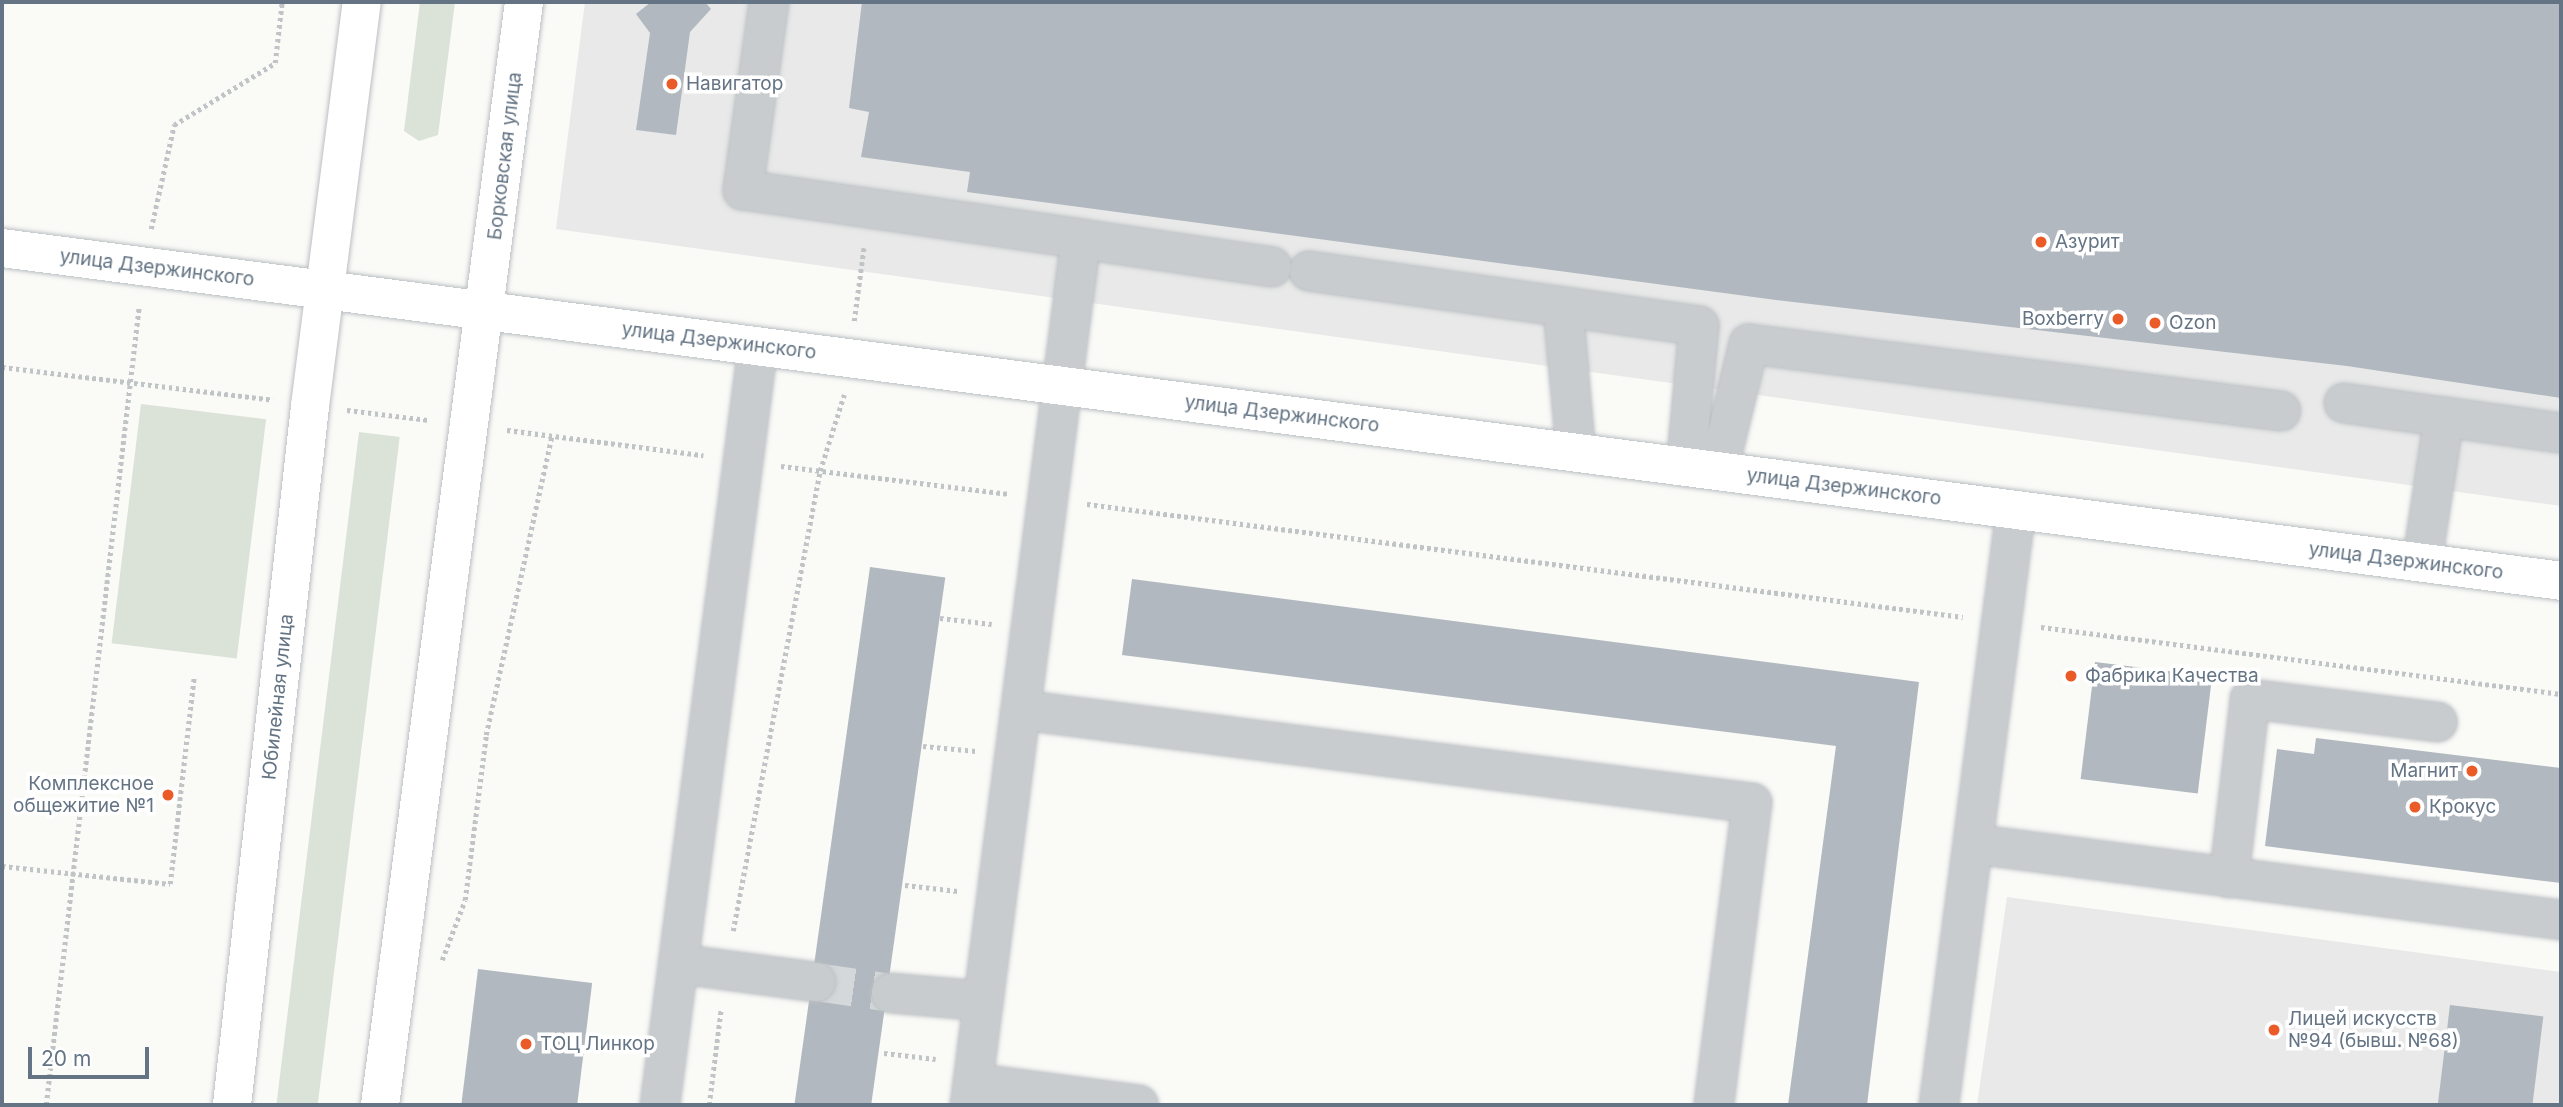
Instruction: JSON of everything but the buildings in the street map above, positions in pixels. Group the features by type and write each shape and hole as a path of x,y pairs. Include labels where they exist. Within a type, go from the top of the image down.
{"main road":[{"path":"326,289 362,2"},
{"name":"Борковская улица","path":"485,309 524,2"},
{"name":"улица Дзержинского","path":"2,248 2561,581"},
{"name":"Юбилейная улица","path":"232,1105 310,406 326,289"},
{"path":"380,1105 485,309"}],"street":[{"path":"769,2 743,190 1272,267"},
{"path":"1081,239 972,1084 1139,1105"},
{"path":"1309,271 1699,326 1702,469"},
{"path":"1563,307 1576,453"},
{"path":"1702,469 1749,344 2281,411"},
{"path":"660,1105 758,346"},
{"path":"2344,403 2561,433"},
{"path":"2422,563 2444,417"},
{"path":"1939,1105 2016,510"},
{"path":"2229,878 2250,699 2438,722"},
{"path":"1021,710 1752,803 1714,1105"},
{"path":"1973,844 2561,920"},
{"path":"678,964 816,982"},
{"path":"891,993 983,1001"}],"path":[{"path":"46,1105 143,266 174,125 275,63 282,2"},
{"path":"709,1105 725,971 820,471 844,398 869,209"},
{"path":"2,367 2561,694"},
{"path":"440,964 465,900 486,735 552,436"},
{"path":"940,618 1031,628"},
{"path":"2,866 170,884 194,676"},
{"path":"923,746 1015,756"},
{"path":"905,885 997,895"},
{"path":"884,1053 972,1084"}],"shaded area":[{"path":"420,2 455,2 438,135 419,141 404,131"},
{"path":"585,2 2561,2 2561,506 556,229"},
{"path":"141,404 266,419 237,659 112,643"},
{"path":"359,432 400,437 318,1105 276,1105"},
{"name":"Лицей искусств №94 (бывш. №68)","path":"2007,897 2561,972 2561,1105 1977,1105"}],"tunnel":[{"path":"816,982 891,993"}],"place":[{"name":"Навигатор","path":"672,84"},
{"name":"Азурит","path":"2041,242"},
{"name":"Boxberry","path":"2118,319"},
{"name":"Ozon","path":"2155,323"},
{"name":"Фабрика Качества","path":"2071,676"},
{"name":"Магнит","path":"2472,771"},
{"name":"Комплексное общежитие №1","path":"168,795"},
{"name":"Крокус","path":"2415,807"},
{"name":"Лицей искусств №94 (бывш. №68)","path":"2274,1030"},
{"name":"ТОЦ Линкор","path":"526,1044"}]}
